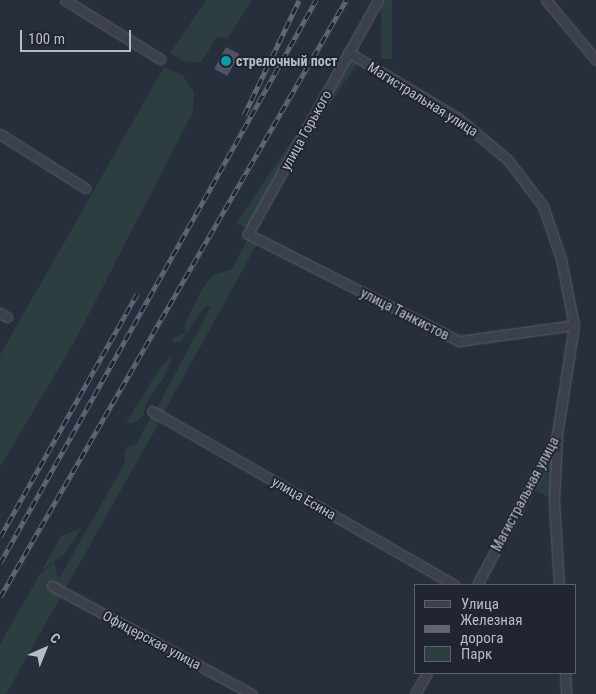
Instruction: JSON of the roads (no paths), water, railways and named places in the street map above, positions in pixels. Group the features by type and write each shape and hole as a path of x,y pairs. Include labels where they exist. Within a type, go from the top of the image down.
{"street":[{"path":"65,0 160,59"},
{"name":"улица Горького","path":"248,234 378,0"},
{"path":"546,0 596,60"},
{"name":"Магистральная улица","path":"348,52 458,118 517,169 543,206 554,232 574,325 557,435 478,584"},
{"path":"0,134 84,188"},
{"name":"улица Танкистов","path":"248,234 459,341 574,325"},
{"name":"улица Есина","path":"152,412 453,584"},
{"path":"557,435 554,502 559,584"},
{"name":"Офицерская улица","path":"52,586 252,694"},
{"path":"415,694 426,674"},
{"path":"565,674 566,694"}],"railway":[{"path":"244,115 299,0"},
{"path":"0,563 316,0"},
{"path":"0,597 346,0"},
{"path":"0,537 137,294"}],"place":[{"name":"стрелочный пост","path":"226,61"}]}
